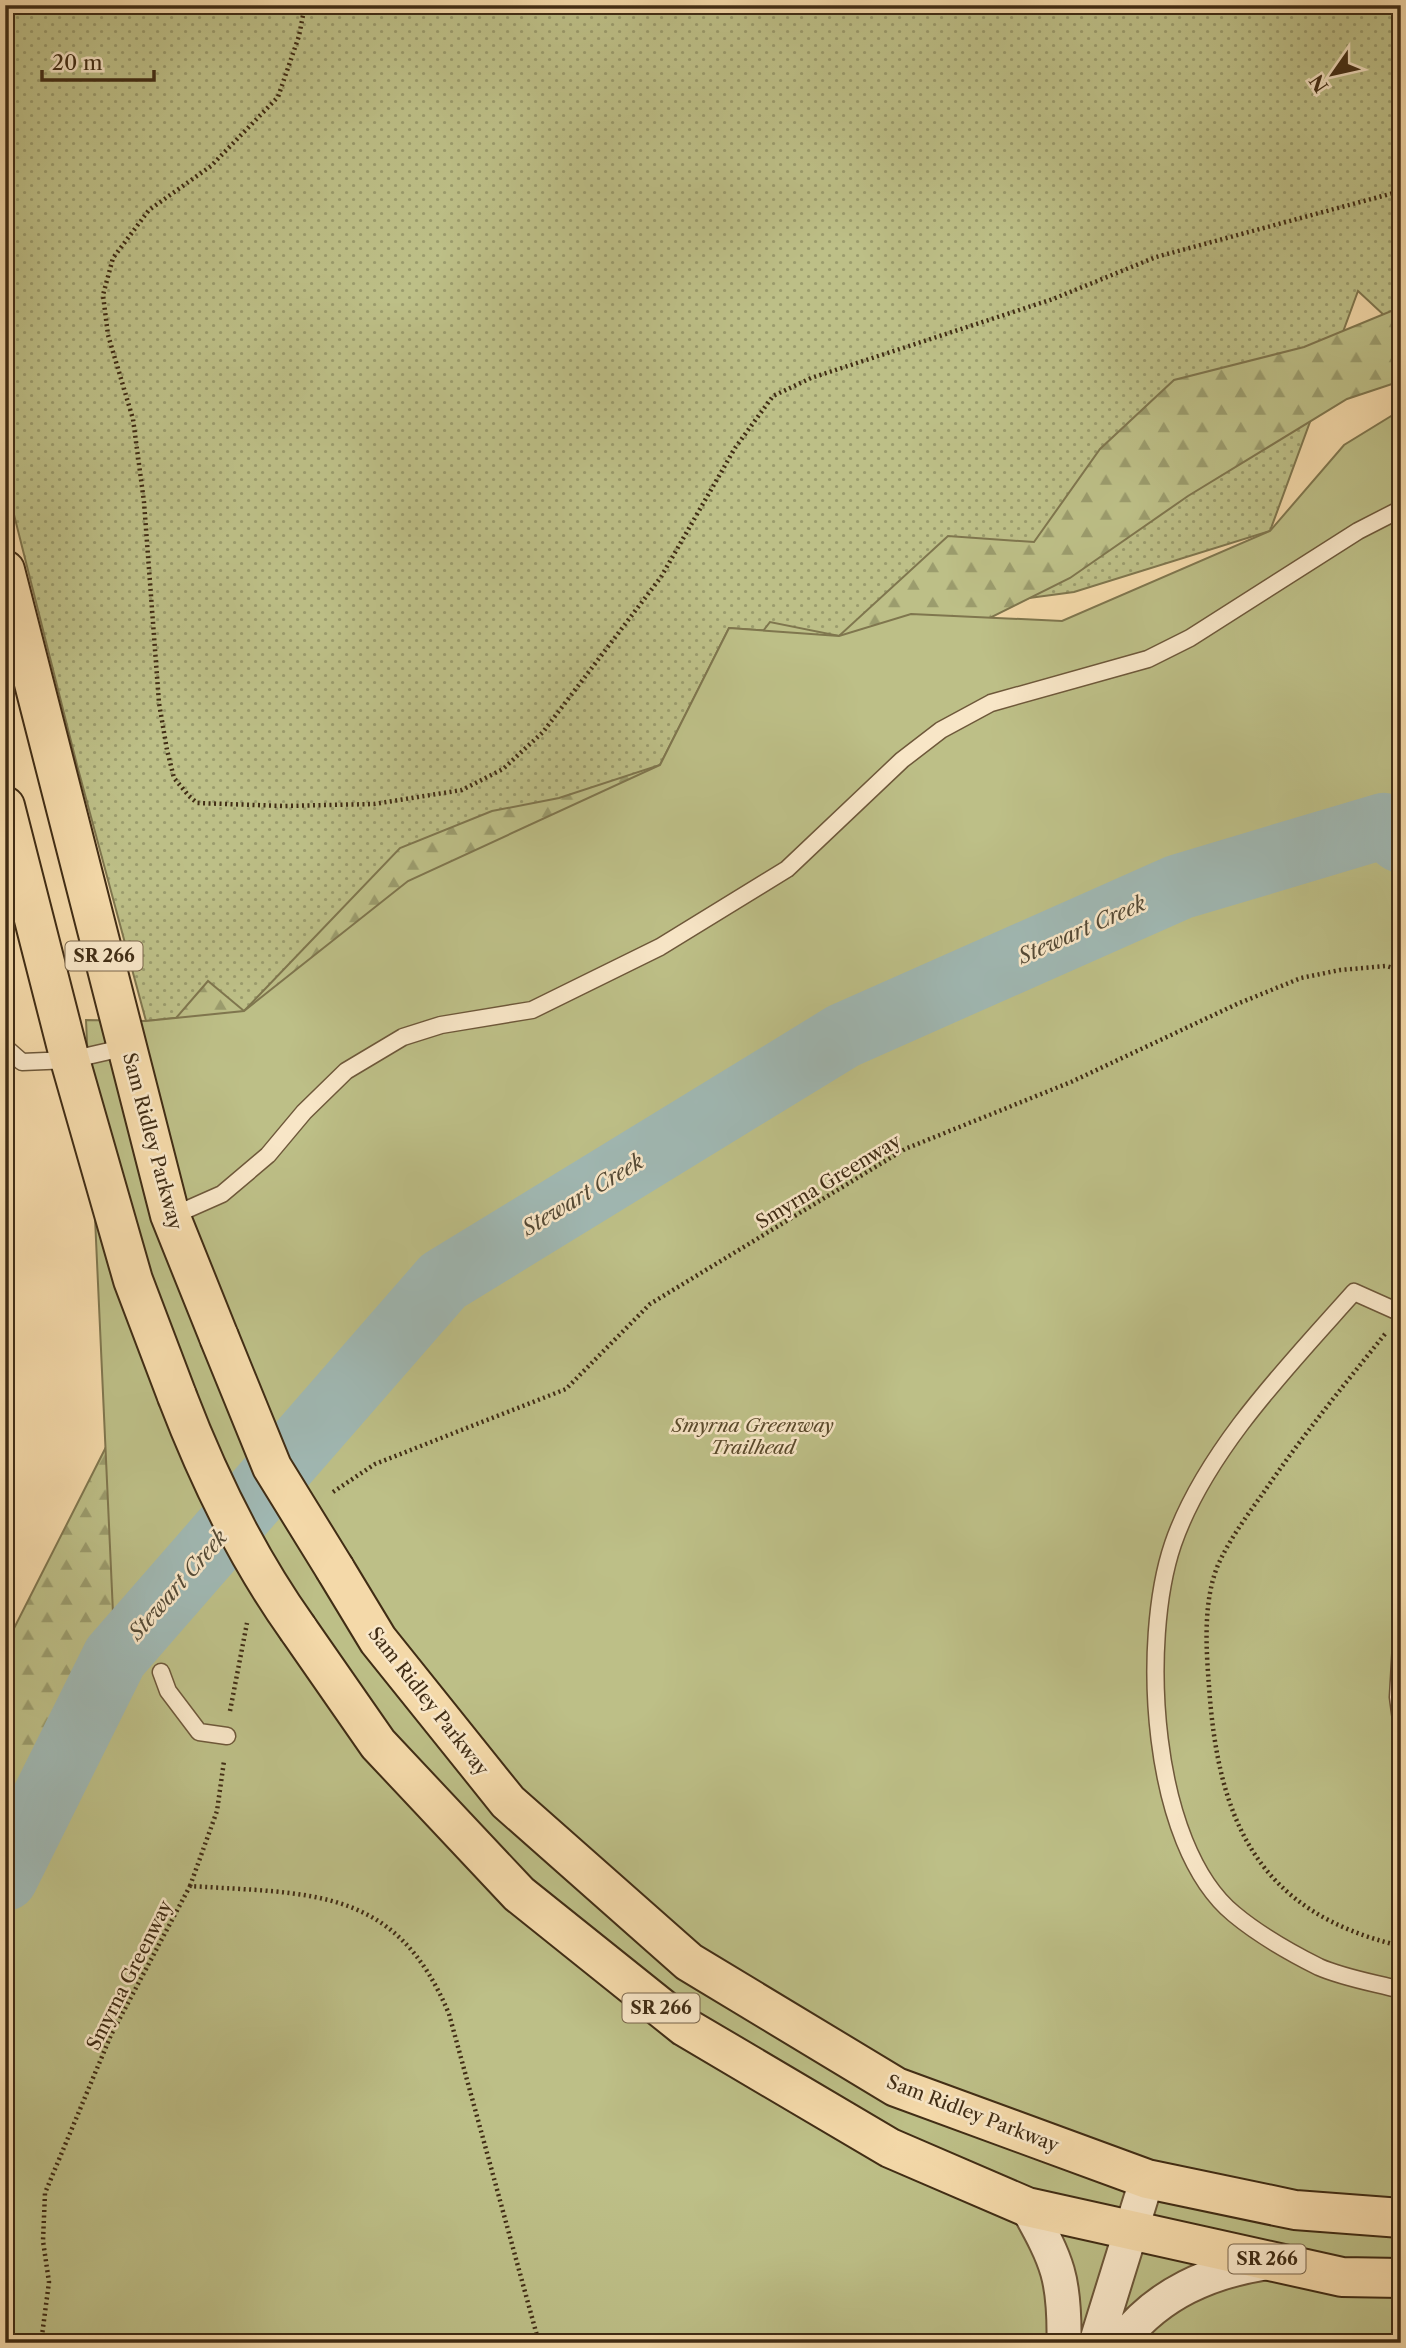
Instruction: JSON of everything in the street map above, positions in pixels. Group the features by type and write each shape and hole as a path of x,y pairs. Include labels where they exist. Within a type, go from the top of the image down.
{"main road":[{"name":"Sam Ridley Parkway","path":"5,570 170,1217 272,1467 377,1640 508,1802 689,1962 896,2087 1147,2179 1295,2210 1401,2218"},
{"name":"SR 266","path":"5,806 70,1060 134,1280 197,1447 272,1592 379,1744 519,1894 685,2027 890,2148 1027,2207 1134,2228 1342,2277 1401,2278"}],"street":[{"path":"1096,2343 1134,2228 1147,2179"},
{"path":"1027,2207 1055,2256 1065,2299 1064,2343"},
{"path":"1120,2343 1145,2314 1182,2287 1236,2267 1274,2261"}],"lane":[{"path":"170,1217 222,1194 268,1155 304,1112 346,1071 403,1037 441,1025 532,1010 660,947 788,869 902,760 941,730 991,704 1148,659 1190,638 1358,531 1401,509"},
{"path":"5,1047 22,1062 70,1060 127,1047"},
{"path":"1400,1312 1353,1292 1260,1398 1194,1500 1173,1543 1157,1603 1154,1650 1158,1726 1169,1791 1185,1848 1207,1881 1233,1913 1321,1968 1401,1990"},
{"path":"1401,1645 1398,1697 1401,1720"},
{"path":"161,1672 168,1691 199,1732 226,1736"}],"path":[{"path":"305,5 299,36 278,97 211,166 149,210 113,258 103,295 108,335 133,419 145,502 159,703 167,750 174,779 181,790 197,803 284,806 374,804 462,790 503,769 543,732 661,577 735,448 773,396 811,378 1053,299 1156,257 1401,191"},
{"name":"Smyrna Greenway","path":"324,1498 375,1464 566,1389 650,1304 905,1149 1071,1082 1237,1004 1301,978 1340,970 1386,966 1401,970"},
{"path":"1400,1312 1312,1423 1241,1524 1218,1566 1208,1623 1213,1743 1229,1805 1242,1836 1261,1865 1287,1893 1327,1920 1363,1935 1401,1946"},
{"name":"Smyrna Greenway","path":"41,2343 47,2319 49,2282 44,2241 45,2193 111,2035 190,1886 293,1893 340,1902 375,1917 418,1955 437,1985 449,2014 540,2343"}],"green space":[{"path":"5,5 1401,5 1401,331 1358,291 1270,531 1074,592 911,614 839,636 729,628 660,765 244,1011 146,1021 77,765 5,479"},
{"path":"1401,307 1401,381 1347,399 1188,496 1070,578 895,665 184,1115 170,1025 208,981 244,1011 400,848 492,811 559,798 660,765 770,622 839,636 948,536 1034,542 1100,449 1174,380 1304,347"},
{"name":"Smyrna Greenway Trailhead","path":"1401,410 1401,2343 5,2343 5,1819 115,1657 86,1020 146,1021 244,1011 408,881 660,765 729,628 839,636 911,614 1062,621 1270,531 1344,445"},
{"path":"105,1449 162,1554 5,2343 5,1646"}],"waterway":[{"name":"Stewart Creek","path":"5,1878 115,1657 443,1281 843,1036 1179,887 1383,826 1401,840"}]}
